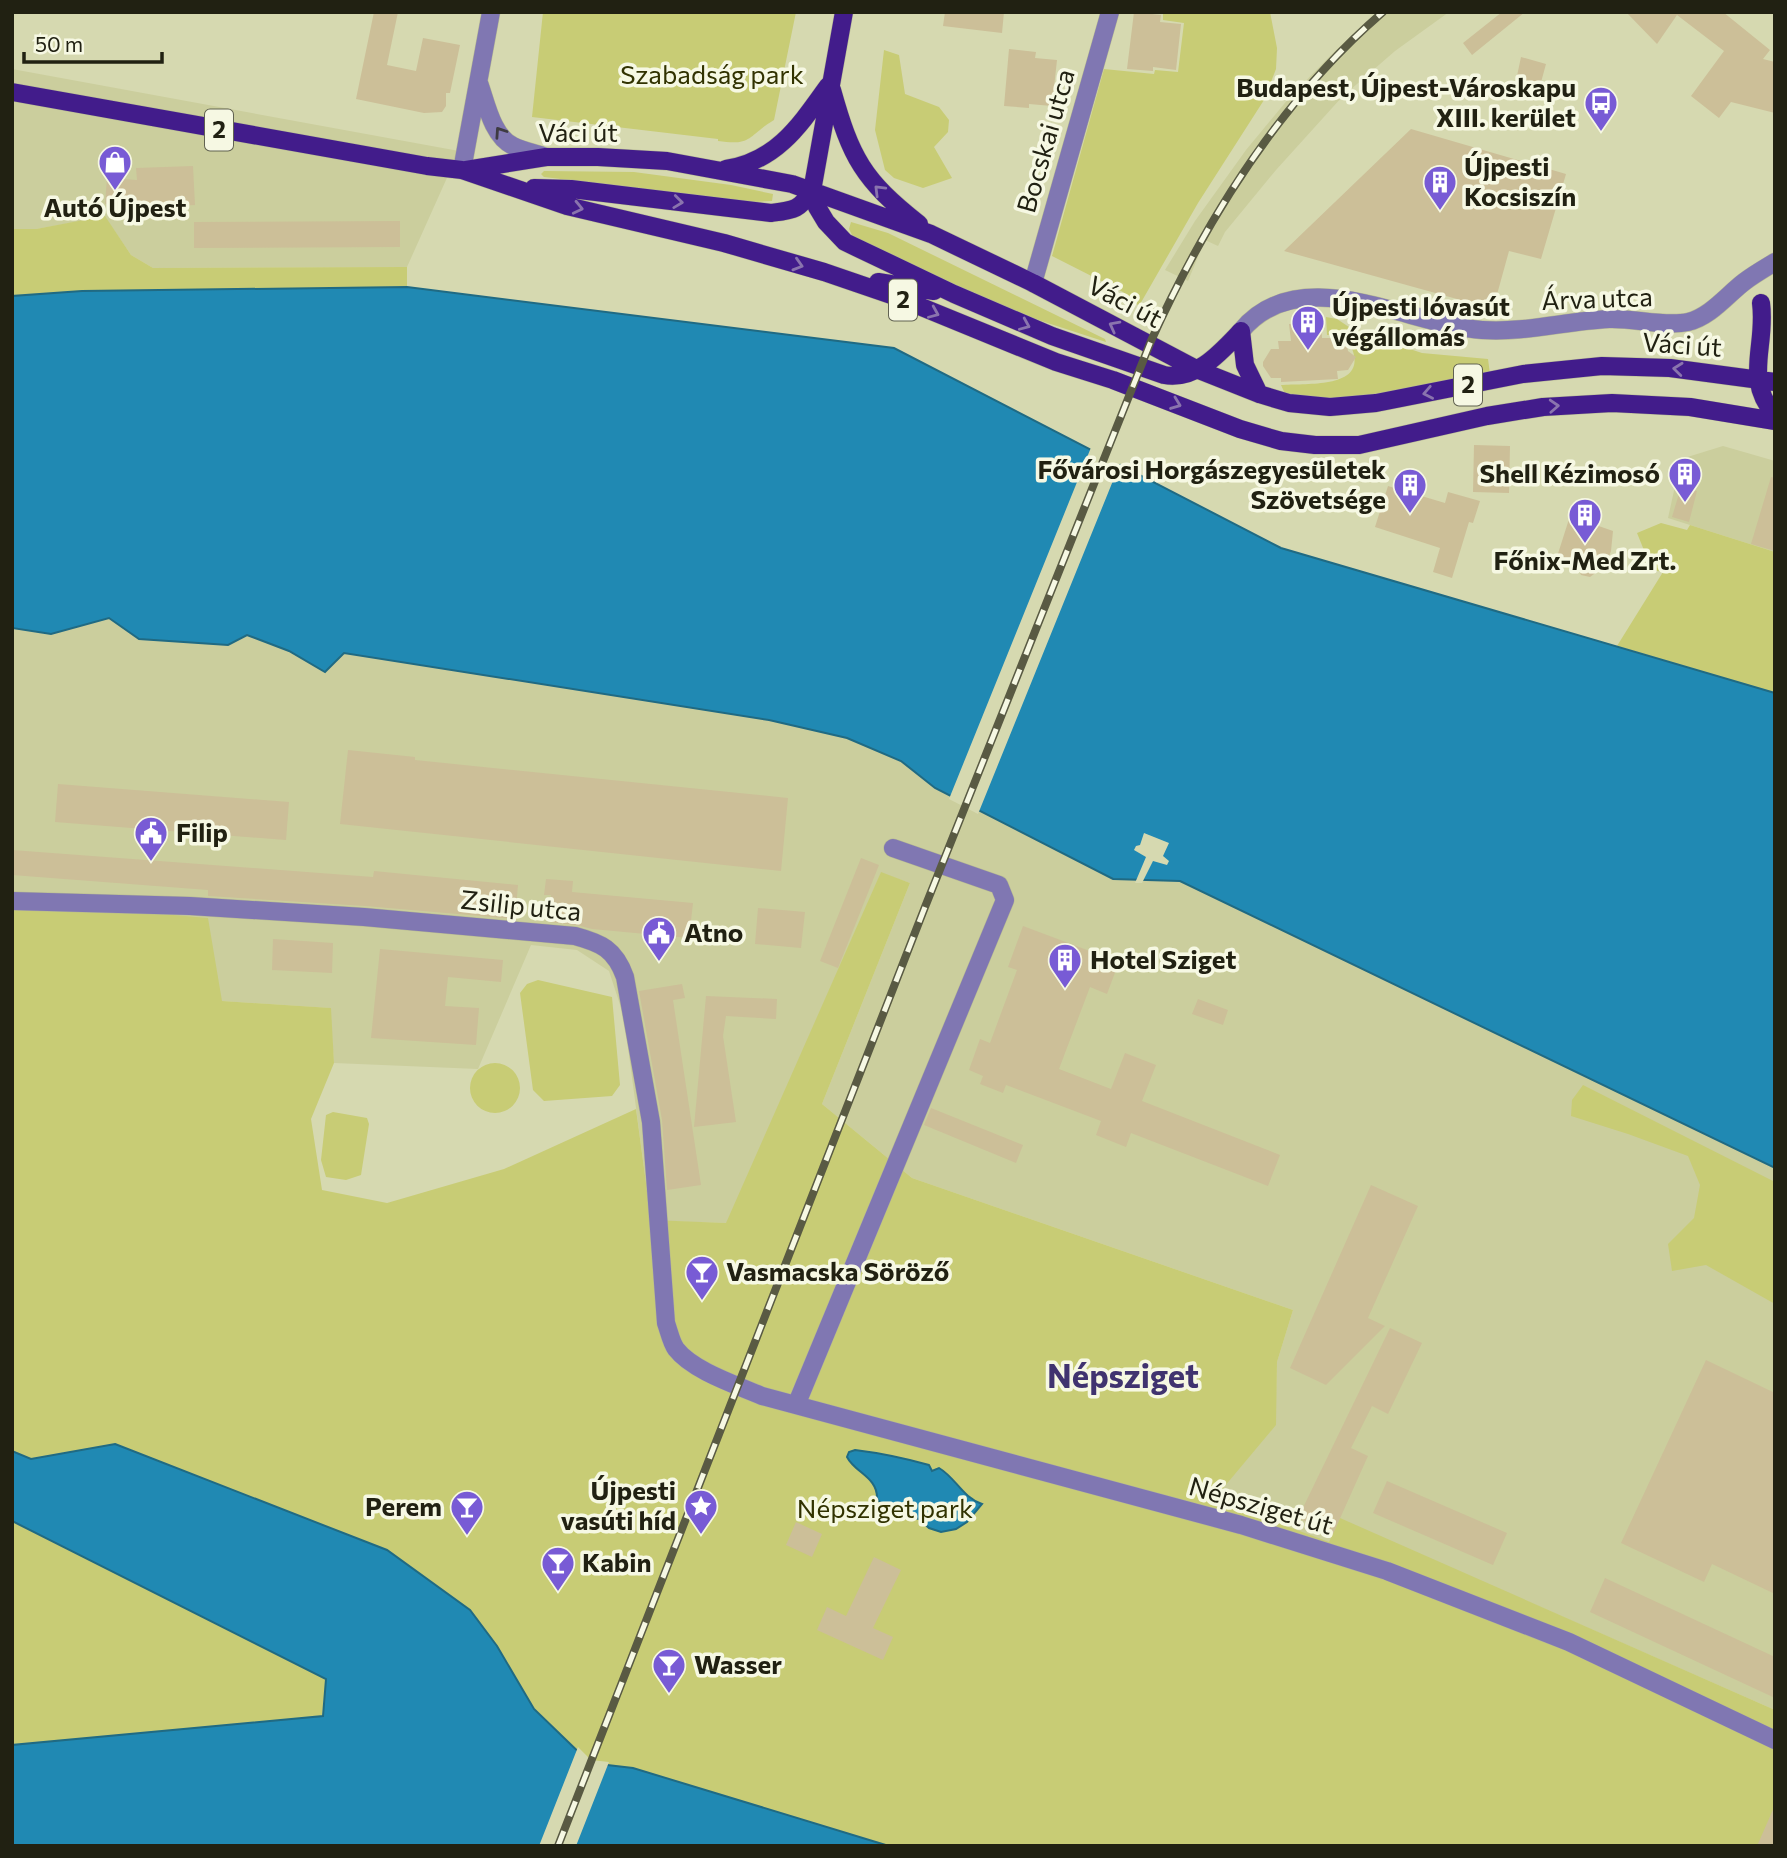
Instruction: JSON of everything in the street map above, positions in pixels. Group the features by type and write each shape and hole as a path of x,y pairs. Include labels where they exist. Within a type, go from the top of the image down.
{"main road":[{"path":"513,188 571,189 771,212 794,211 812,191 844,12"},
{"path":"717,170 755,162 768,154 792,133 831,83"},
{"path":"831,83 853,154 865,174 895,205 931,234"},
{"name":"Váci út","path":"12,92 427,166 463,170 567,206 724,243 824,272 897,297 1056,362 1113,380 1240,429 1281,441 1315,445 1359,444 1487,416 1543,407 1598,404 1689,407 1775,421"},
{"name":"Váci út","path":"463,170 546,157 667,162 792,184 931,234 1196,369 1289,403 1330,407 1376,403 1523,374 1602,366 1670,368 1775,382"},
{"path":"812,191 826,222 845,242 1052,337 1164,375 1177,376 1196,369 1217,356 1244,327"},
{"path":"824,272 954,294"},
{"path":"1761,303 1775,323"},
{"path":"1761,303 1763,333 1756,379 1759,391 1775,415"},
{"path":"1244,327 1245,365 1259,394"},
{"path":"1052,337 1113,380"}],"street":[{"path":"463,170 491,12"},
{"name":"Bocskai utca","path":"1032,284 1110,12"},
{"path":"479,83 503,139 512,146 546,157"},
{"name":"Árva utca","path":"1244,327 1278,304 1312,299 1368,303 1465,328 1500,330 1608,319 1689,322 1706,314 1745,281 1775,262"},
{"path":"1745,281 1761,303"},
{"path":"797,1403 1005,900 999,885 892,848"},
{"name":"Zsilip utca","path":"12,901 190,906 364,917 575,936 598,942 612,953 625,977 651,1122 666,1323 674,1346 683,1356 715,1375"},
{"name":"Népsziget út","path":"715,1375 762,1395 1241,1525 1387,1571 1569,1642 1775,1740"}],"shaded area":[{"path":"1378,12 1449,12 1395,51 1342,97 1276,170 1225,232 1218,246 1205,240 1188,281 1165,270 1195,221 1246,150 1289,98"},
{"path":"12,69 459,151 407,267 153,268 131,255 105,217 36,229 12,229"},
{"path":"1723,446 1775,461 1775,552 1668,518 1681,459"},
{"path":"109,618 139,639 228,645 247,635 289,651 325,672 343,653 769,720 847,738 901,761 935,788 1113,879 1180,881 1775,1168 1775,1710 1340,1519 1329,1543 1214,1498 1275,1425 1277,1362 1293,1310 912,1178 822,1104 910,883 881,873 727,1223 651,1221 624,1017 609,971 577,950 531,945 478,1069 334,1063 330,1008 221,1001 12,901 12,628 51,634"}],"green space":[{"name":"Szabadság park","path":"543,12 796,12 774,120 744,141 729,142 532,117"},
{"path":"1153,12 1270,12 1277,48 1276,69 1264,100 1198,203 1139,306 1123,292 1052,256 1104,69 1154,74 1155,70 1178,72 1184,23 1163,20 1163,13"},
{"path":"884,50 899,55 905,94 939,107 949,120 948,132 934,147 952,178 923,188 894,178 885,170 875,130"},
{"path":"544,171 634,172 731,185 773,194 772,201 754,202 544,177 541,174"},
{"path":"105,216 131,255 153,268 407,267 407,287 82,291 12,296 12,229 36,229"},
{"path":"851,222 888,233 1105,339 1106,342 1011,311 853,237 849,229"},
{"path":"1326,317 1337,319 1355,331 1422,353 1488,359 1490,374 1415,390 1331,400 1286,396 1281,385 1334,381 1352,369 1354,359 1350,344 1339,344 1336,334 1327,335"},
{"path":"1661,523 1687,530 1690,525 1775,552 1775,693 1617,646 1663,572 1652,570 1637,533"},
{"name":"Népsziget park","path":"881,872 910,883 822,1104 912,1178 1293,1310 1277,1362 1276,1425 1214,1499 1329,1542 1340,1518 1775,1710 1775,1846 889,1846 633,1768 590,1763 534,1709 497,1646 470,1610 115,1444 31,1460 12,1451 12,901 208,918 222,1001 331,1008 334,1063 311,1119 322,1190 387,1203 504,1169 636,1109 651,1220 726,1223"},
{"path":"538,980 612,997 620,1085 612,1096 544,1101 533,1090 520,993 527,984"},
{"path":"495,1063 513,1070 520,1088 513,1106 495,1113 477,1106 470,1088 477,1070"},
{"path":"1583,1085 1775,1182 1775,1304 1706,1265 1672,1271 1668,1244 1694,1218 1700,1185 1688,1156 1571,1116 1572,1100"},
{"path":"333,1112 367,1118 369,1124 361,1175 346,1180 326,1177 321,1160 326,1115"},
{"path":"12,1521 326,1679 322,1717 12,1745"}],"water":[{"path":"407,287 894,348 1281,548 1775,693 1775,1168 1180,881 1113,879 935,788 901,761 847,738 769,720 344,653 325,672 289,651 247,635 228,645 139,639 109,618 51,634 12,628 12,296 82,291"},
{"path":"115,1444 387,1550 470,1610 497,1646 534,1709 590,1763 633,1768 889,1846 12,1846 12,1745 323,1716 326,1679 12,1521 12,1451 31,1459"},
{"path":"855,1450 929,1465 932,1471 939,1468 969,1497 982,1504 967,1522 956,1529 941,1532 929,1528 919,1519 891,1513 877,1499 874,1485 847,1457 849,1452"}],"pier":[{"path":"1092,445 1121,461 978,814 949,799"},
{"path":"1144,833 1169,843 1163,856 1169,861 1167,865 1153,861 1142,883 1135,883 1146,857 1134,850 1140,845"},
{"path":"578,1747 591,1760 609,1762 576,1846 539,1846"}],"building":[{"path":"374,12 398,12 387,65 416,71 423,38 460,45 450,93 446,93 446,106 442,112 424,113 356,99"},
{"path":"945,12 1004,12 1002,33 943,26"},
{"path":"1134,12 1161,15 1160,22 1181,24 1176,70 1153,67 1153,71 1127,69"},
{"path":"1502,12 1525,12 1472,55 1463,43"},
{"path":"1626,12 1723,12 1770,50 1763,59 1775,62 1775,113 1731,102 1719,118 1691,96 1724,51 1677,15 1657,44"},
{"path":"1009,49 1036,52 1035,58 1057,60 1052,106 1004,106"},
{"path":"1521,57 1546,64 1537,97 1514,90"},
{"name":"Újpesti Kocsiszín","path":"1411,129 1566,174 1541,259 1509,251 1493,309 1284,251"},
{"path":"193,166 195,205 144,207 105,204 107,178 137,180 136,168"},
{"path":"400,221 400,247 194,248 194,222"},
{"name":"Újpesti lóvasút végállomás","path":"1321,322 1322,338 1334,338 1335,347 1347,346 1348,351 1356,357 1348,370 1337,371 1338,379 1281,382 1281,378 1271,378 1263,362 1271,349 1279,349 1278,341 1291,341 1289,324"},
{"path":"1474,445 1510,446 1509,493 1473,492"},
{"path":"1771,477 1775,478 1775,551 1751,544"},
{"path":"1388,486 1445,503 1448,492 1480,501 1473,523 1469,522 1452,578 1433,572 1440,548 1375,527"},
{"name":"Shell Kézimosó","path":"1681,487 1697,491 1689,522 1672,517"},
{"name":"Főnix-Med Zrt.","path":"1570,516 1613,531 1611,551 1604,570 1590,577 1581,575 1579,570 1555,563"},
{"path":"348,750 415,757 415,760 788,798 781,871 340,824"},
{"path":"58,784 289,802 286,840 55,822"},
{"path":"12,850 373,877 374,871 518,885 515,919 208,896 208,890 12,875"},
{"path":"861,858 879,865 838,968 820,961"},
{"path":"546,879 573,881 572,892 693,903 689,938 549,922 551,895 544,895"},
{"path":"758,908 805,912 801,948 755,944"},
{"path":"1023,926 1119,962 1107,994 1090,987 1059,1069 1111,1089 1125,1053 1156,1065 1142,1101 1280,1155 1268,1186 1131,1133 1126,1147 1096,1135 1101,1121 1006,1085 1003,1093 980,1084 983,1076 969,1070 980,1039 990,1043 1017,970 1008,967"},
{"path":"273,939 333,943 332,973 272,970"},
{"path":"380,949 503,960 501,982 448,977 445,1006 479,1008 476,1045 371,1038"},
{"path":"682,984 685,998 673,1000 701,1185 667,1190 662,1120 639,991"},
{"path":"706,996 777,999 776,1019 726,1016 723,1036 736,1122 694,1127"},
{"path":"1198,999 1228,1010 1223,1025 1192,1014"},
{"path":"931,1108 1023,1145 1016,1163 924,1125"},
{"path":"1371,1185 1418,1206 1368,1318 1385,1326 1326,1385 1290,1368"},
{"path":"1390,1328 1422,1343 1388,1414 1372,1406 1351,1448 1368,1456 1333,1534 1298,1518"},
{"path":"1706,1360 1775,1393 1775,1594 1712,1564 1704,1582 1621,1543"},
{"path":"1387,1481 1507,1533 1493,1565 1373,1513"},
{"path":"796,1522 822,1534 812,1557 786,1545"},
{"path":"874,1557 901,1570 873,1628 893,1637 883,1660 817,1630 827,1607 846,1616"},
{"path":"1605,1578 1775,1657 1775,1698 1590,1612"},
{"path":"1775,1805 1775,1846 1757,1846"}],"railway":[{"path":"558,1846 925,907 1151,341 1196,251 1249,164 1311,84 1383,12"}],"place":[{"name":"Budapest, Újpest-Városkapu XIII. kerület","path":"1601,133"},
{"name":"Autó Újpest","path":"115,192"},
{"name":"Újpesti Kocsiszín","path":"1440,212"},
{"name":"Újpesti lóvasút végállomás","path":"1308,352"},
{"name":"Shell Kézimosó","path":"1685,504"},
{"name":"Fővárosi Horgászegyesületek Szövetsége","path":"1410,515"},
{"name":"Főnix-Med Zrt.","path":"1585,545"},
{"name":"Filip","path":"151,863"},
{"name":"Atno","path":"659,963"},
{"name":"Hotel Sziget","path":"1065,990"},
{"name":"Vasmacska Söröző","path":"702,1302"},
{"name":"Újpesti vasúti híd","path":"701,1536"},
{"name":"Perem","path":"467,1537"},
{"name":"Kabin","path":"558,1593"},
{"name":"Wasser","path":"669,1695"}],"district":[{"name":"Népsziget","path":"1123,1376"}]}
